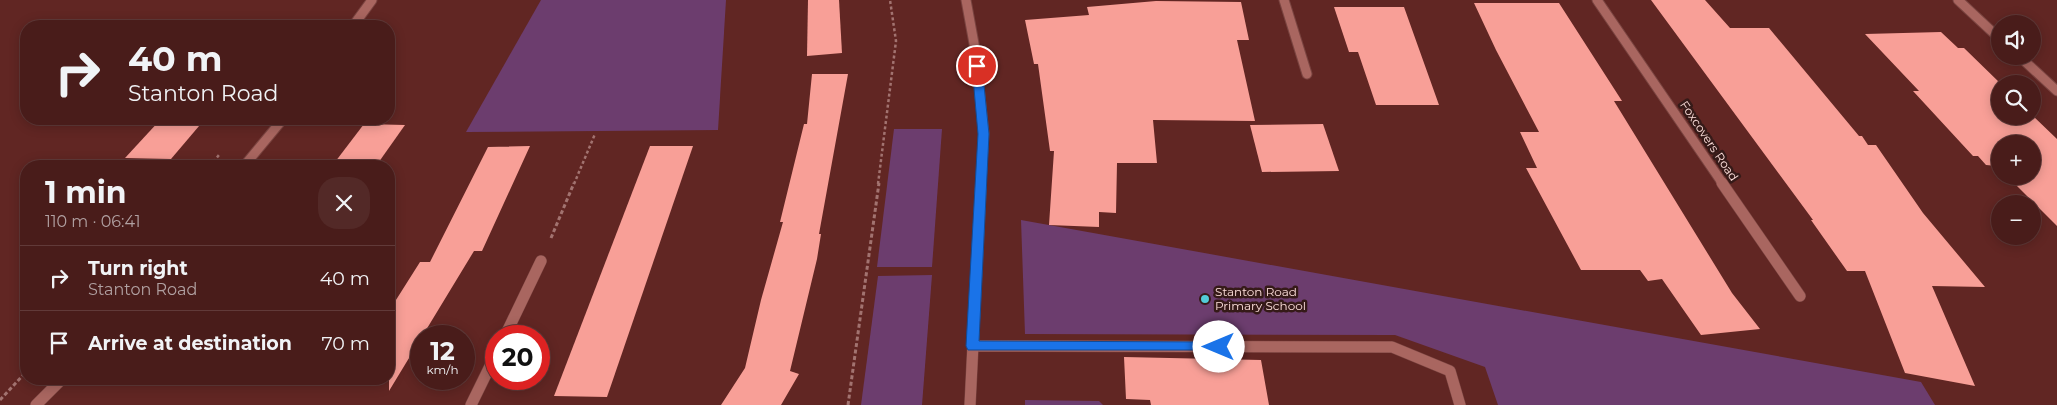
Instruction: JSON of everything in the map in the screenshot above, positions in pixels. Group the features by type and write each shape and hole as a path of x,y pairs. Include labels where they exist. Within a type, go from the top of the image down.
{"street":[{"path":"357,20 372,0"},
{"path":"966,0 975,49 984,134 970,405"},
{"path":"1284,0 1307,74"},
{"name":"Foxcovers Road","path":"1597,0 1800,296"},
{"path":"1958,0 1991,31"},
{"path":"2029,65 2057,91"},
{"path":"249,160 278,125"},
{"path":"510,325 541,261"},
{"path":"973,346 1392,347 1450,371 1460,405"},
{"path":"472,405 485,377"},
{"path":"36,405 56,385"}],"path":[{"path":"848,405 868,269 896,41 890,0"},
{"path":"541,261 595,134"},
{"path":"0,400 20,378"}],"shaded area":[{"path":"541,0 726,0 718,130 466,132"},
{"path":"894,129 942,129 932,267 877,267"},
{"name":"Stanton Road Primary School","path":"1021,220 1921,382 1935,405 1498,405 1485,367 1395,335 1025,334"},
{"path":"932,275 922,405 861,405 878,276"},
{"path":"1025,400 1099,401 1103,405 1025,405"}],"building":[{"path":"808,0 839,0 842,53 807,56"},
{"path":"1651,0 1705,0 1730,28 1769,28 1859,136 1862,136 1868,145 1876,145 1923,213 1985,287 1932,286 1975,386 1905,373 1865,271 1847,271 1811,220 1813,220"},
{"path":"1156,1 1241,2 1249,40 1237,40 1255,121 1153,120 1157,163 1117,163 1116,213 1099,212 1099,227 1049,225 1054,151 1050,151 1038,64 1034,64 1025,20 1089,15 1087,7"},
{"path":"1474,3 1559,3 1622,101 1614,101 1732,293 1760,329 1701,335 1662,279 1648,281 1640,270 1581,270 1526,168 1537,168 1520,132 1539,132 1496,50"},
{"path":"1334,7 1404,7 1439,105 1376,105 1358,52 1349,52"},
{"path":"1941,32 1958,48 1964,48 1992,75 1991,125 2041,124 2057,139 2057,226 2041,210 2041,195 2026,195 2016,185 2041,185 2041,135 1991,135 1991,165 1986,165 1978,156 1973,156 1913,91 1919,91 1865,34"},
{"path":"812,74 848,74 819,234 821,234 817,259 790,371 799,374 781,405 721,405 745,368 761,300 783,222 780,222 804,124 807,124"},
{"path":"1323,124 1339,171 1262,172 1250,125"},
{"path":"155,125 200,125 171,159 125,158"},
{"path":"363,125 405,125 380,160 337,160"},
{"path":"530,146 482,251 474,251 429,325 410,325 410,356 395,381 395,302 420,262 430,262 488,147"},
{"path":"650,146 693,146 607,397 554,396"},
{"path":"1124,357 1261,360 1269,405 1151,405 1150,400 1126,399"}],"place":[{"name":"Stanton Road Primary School","path":"1205,299"}],"route":[{"path":"977,66 984,134 973,346 1219,347"}]}
